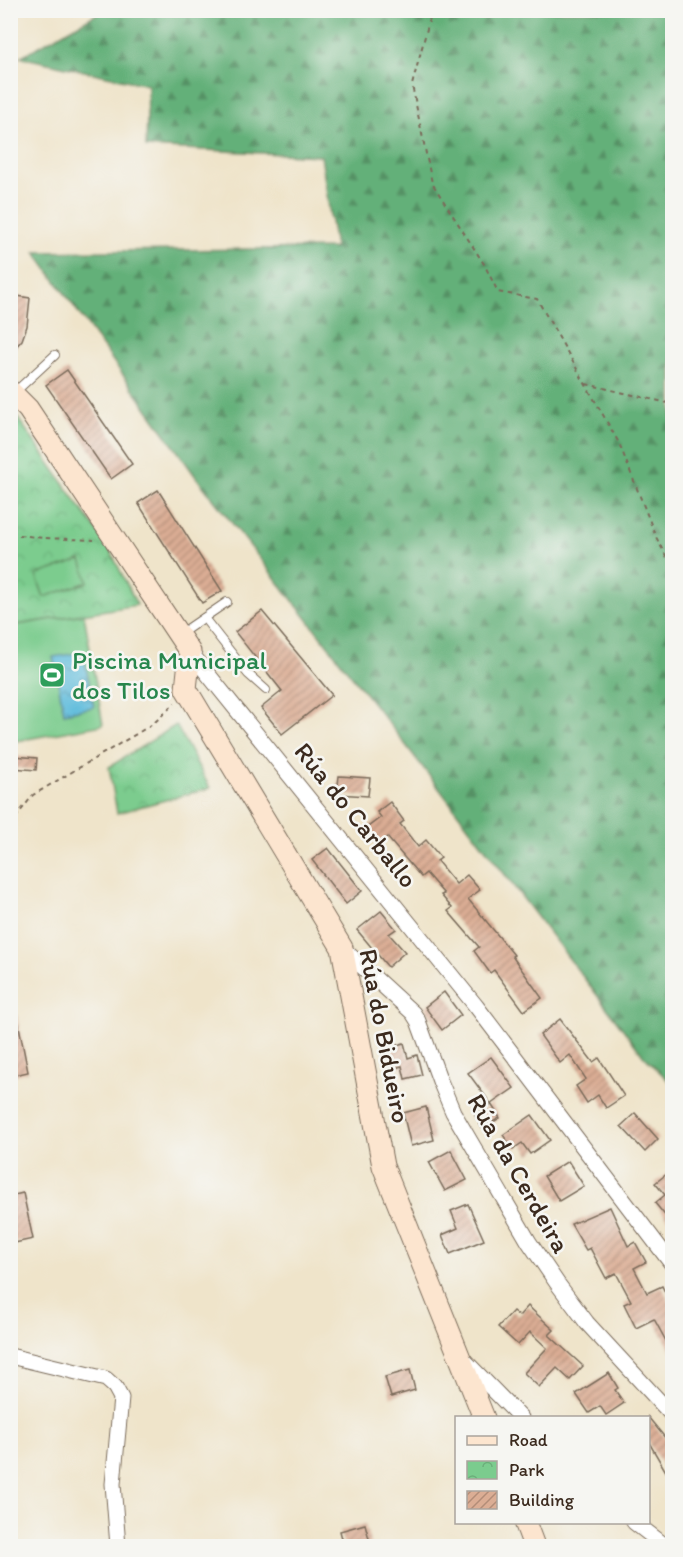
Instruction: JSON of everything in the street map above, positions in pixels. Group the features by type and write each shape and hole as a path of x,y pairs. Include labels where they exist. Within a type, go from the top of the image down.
{"street":[{"name":"Rúa do Carballo","path":"12,392 28,409 184,644 476,1006 672,1264"},
{"name":"Rúa do Bidueiro","path":"184,644 186,688 342,948 383,1166 483,1416"},
{"name":"Rúa da Cerdeira","path":"342,948 413,1013 453,1112 529,1242 587,1323 672,1415"},
{"path":"459,1354 519,1416"},
{"path":"10,1356 106,1378 115,1387 121,1398 113,1484 118,1546"},
{"path":"525,1524 528,1546"},
{"path":"525,1524 534,1546"},
{"path":"637,1524 665,1546"}],"lane":[{"path":"12,392 55,355"},
{"path":"184,644 204,618 227,602"},
{"path":"204,618 248,674 266,690"}],"path":[{"path":"432,10 412,85 432,183 484,264 498,292 537,299 619,443 656,537 672,567"},
{"path":"586,384 672,404"},
{"path":"10,534 94,540 114,537"},
{"path":"10,825 33,795 153,724 178,700 191,697"},
{"path":"10,816 16,818"}],"green space":[{"path":"102,11 672,11 672,1084 642,1054 405,744 196,477 35,252 335,248 321,156 146,147 148,85 20,57"},
{"path":"10,407 109,548 137,605 11,626"},
{"path":"81,560 88,582 44,597 36,575"},
{"name":"Piscina Municipal dos Tilos","path":"84,614 103,725 11,742 11,626"},
{"path":"176,725 210,788 117,813 109,767"}],"water":[{"path":"83,652 94,707 64,713 53,657"}],"building":[{"path":"10,295 30,298 27,326 22,340 10,353"},
{"path":"67,370 132,464 111,479 46,385"},
{"path":"158,490 222,591 202,603 138,503"},
{"path":"262,611 332,695 282,734 261,708 282,691 235,632"},
{"path":"14,756 37,758 36,770 13,768"},
{"path":"339,776 370,778 368,796 337,794"},
{"path":"390,802 404,821 400,824 418,847 426,840 441,858 437,861 456,884 467,875 480,890 468,899 514,955 512,956 542,998 524,1011 494,970 490,973 474,951 479,947 448,911 452,908 441,895 444,894 426,873 421,877 387,837 377,846 364,830 381,817 377,812"},
{"path":"328,848 362,891 346,904 312,860"},
{"path":"381,911 396,929 389,934 405,952 388,967 357,930"},
{"path":"444,992 461,1015 442,1030 425,1007"},
{"path":"16,1011 28,1072 10,1076 10,1012"},
{"path":"560,1019 593,1062 599,1058 624,1096 606,1108 598,1095 587,1103 576,1086 586,1079 570,1055 560,1063 540,1035"},
{"path":"404,1043 408,1058 417,1055 422,1075 405,1079 402,1066 391,1069 386,1048"},
{"path":"491,1057 514,1088 491,1104 468,1073"},
{"path":"491,1104 500,1118 482,1128 475,1116"},
{"path":"426,1107 434,1140 411,1146 403,1113"},
{"path":"635,1113 658,1139 645,1152 621,1126"},
{"path":"532,1115 550,1140 530,1154 522,1143 513,1149 503,1135"},
{"path":"451,1150 467,1180 445,1191 429,1162"},
{"path":"568,1161 584,1186 559,1201 544,1176"},
{"path":"672,1170 672,1224 655,1203 665,1195 655,1183"},
{"path":"23,1193 33,1239 10,1244 10,1196"},
{"path":"468,1204 484,1240 450,1254 442,1235 458,1228 451,1211"},
{"path":"610,1207 628,1246 635,1242 646,1262 634,1268 647,1293 662,1286 672,1307 672,1352 654,1319 636,1328 624,1304 631,1301 616,1273 606,1278 590,1248 586,1250 571,1224"},
{"path":"528,1306 554,1330 549,1335 583,1366 570,1380 557,1368 539,1387 524,1373 547,1348 530,1332 518,1345 498,1327 513,1311 519,1316"},
{"path":"410,1370 415,1390 391,1397 385,1377"},
{"path":"609,1373 618,1388 615,1390 624,1403 606,1415 600,1406 589,1413 576,1394"},
{"path":"650,1419 672,1446 672,1482 650,1444"},
{"path":"365,1524 371,1546 344,1546 340,1531"}],"place":[{"name":"Piscina Municipal dos Tilos","path":"52,675"}]}
